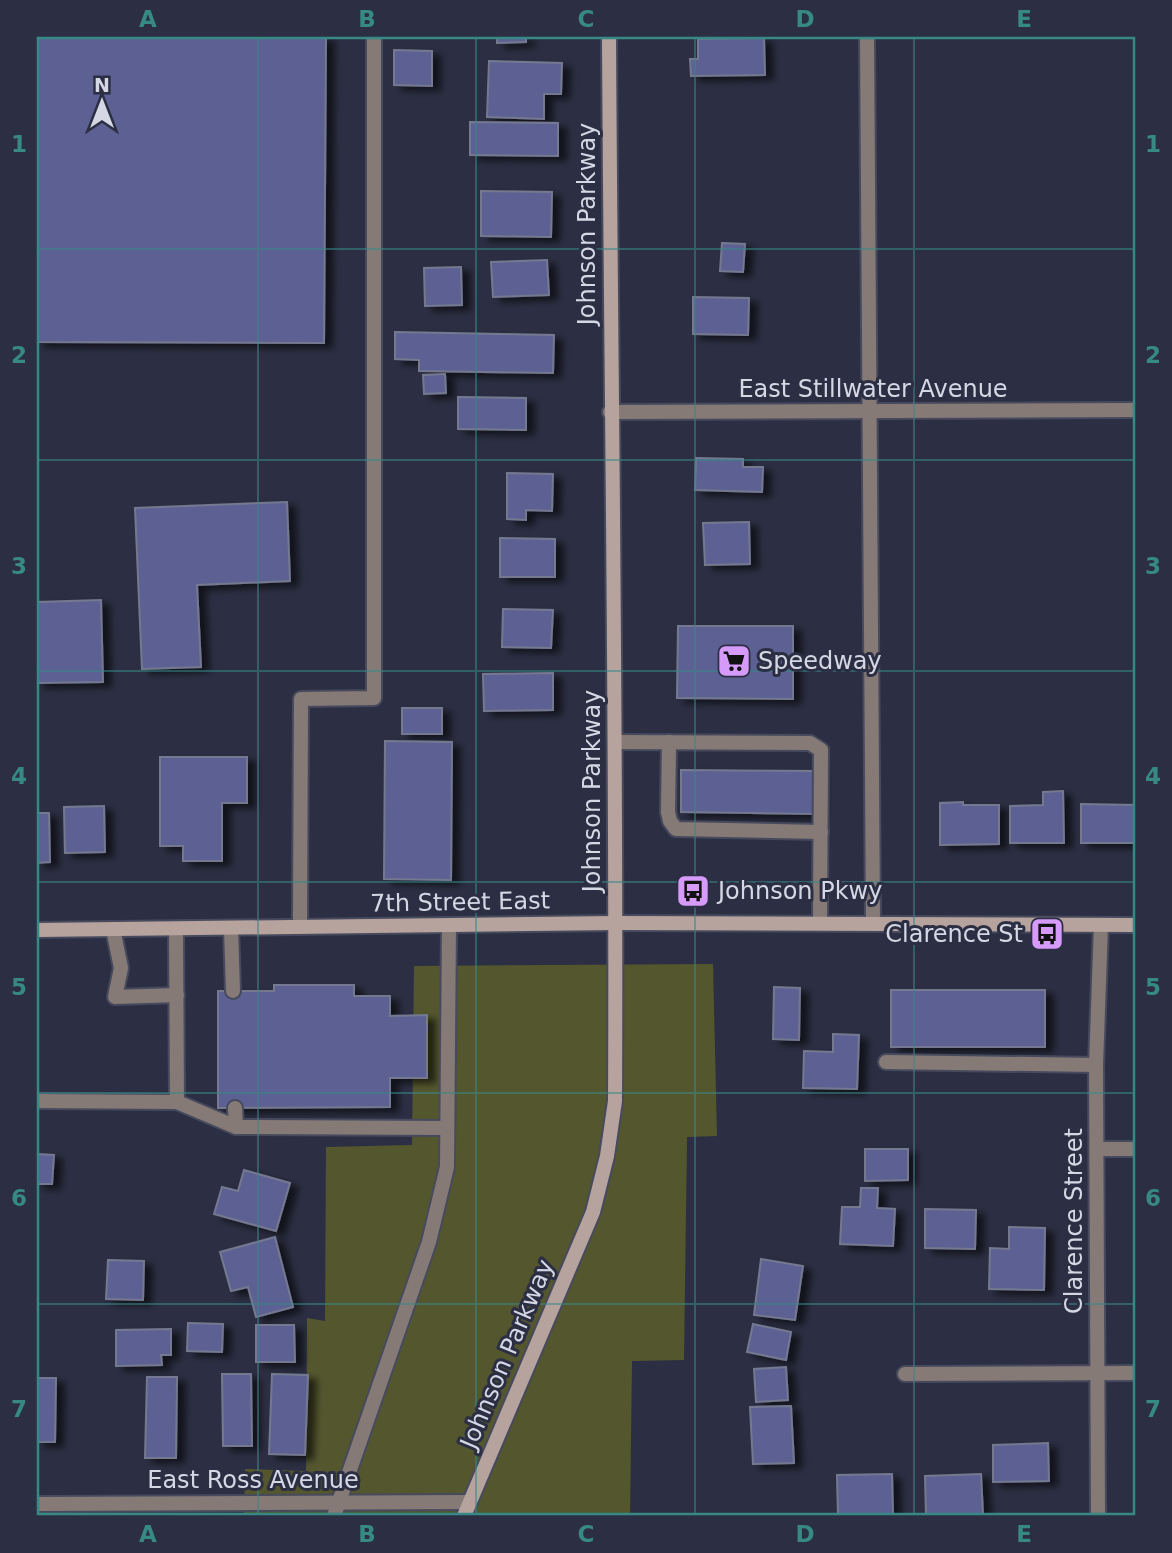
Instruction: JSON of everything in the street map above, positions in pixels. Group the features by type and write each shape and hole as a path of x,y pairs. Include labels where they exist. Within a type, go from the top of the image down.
{"street":[{"path":"300,927 301,699 374,698 374,37"},
{"name":"Johnson Parkway","path":"466,1509 588,1224 607,1156 615,1101 610,37"},
{"path":"867,37 873,924"},
{"name":"East Stillwater Avenue","path":"610,412 1135,411"},
{"path":"615,742 817,746 821,750 820,923"},
{"path":"669,742 668,811 670,821 676,829 821,832"},
{"name":"7th Street East","path":"37,930 616,923 1135,925"},
{"path":"337,1509 429,1242 447,1167 449,925"},
{"name":"Clarence Street","path":"1098,1516 1096,1065 1101,925"},
{"path":"231,928 233,991"},
{"path":"113,929 121,968 115,997 177,995"},
{"path":"176,929 177,1102"},
{"path":"886,1062 1096,1065"},
{"path":"37,1101 177,1102 236,1128 447,1128"},
{"path":"235,1108 236,1128"},
{"path":"1097,1149 1135,1149"},
{"path":"905,1374 1135,1373"},
{"name":"East Ross Avenue","path":"37,1504 466,1509"}],"green space":[{"path":"713,964 717,1136 687,1137 684,1360 632,1361 630,1516 244,1516 245,1469 306,1471 307,1318 325,1321 326,1147 412,1145 414,966"}],"building":[{"path":"37,37 326,37 324,343 37,342"},
{"path":"497,37 526,37 526,42 497,43"},
{"path":"764,38 765,75 691,76 690,59 698,59 698,39"},
{"path":"394,50 432,51 432,86 394,85"},
{"path":"489,61 562,63 561,94 544,94 544,119 487,117"},
{"path":"470,122 558,123 558,156 470,155"},
{"path":"481,191 552,192 551,237 481,236"},
{"path":"722,243 745,244 743,272 720,271"},
{"path":"547,260 549,295 493,297 491,262"},
{"path":"461,267 462,305 425,306 424,268"},
{"path":"693,297 749,298 748,335 693,334"},
{"path":"395,332 554,335 553,373 419,371 419,360 395,359"},
{"path":"445,374 446,393 424,394 423,375"},
{"path":"458,397 526,398 526,430 458,429"},
{"path":"696,458 743,459 743,467 763,467 762,492 695,490"},
{"path":"507,473 553,474 552,511 526,510 526,520 507,519"},
{"path":"287,502 290,581 197,585 201,667 142,669 135,508"},
{"path":"749,522 750,564 705,565 703,523"},
{"path":"500,538 555,539 555,577 500,577"},
{"path":"101,600 103,682 37,683 37,602"},
{"path":"503,609 553,610 551,648 502,647"},
{"path":"678,626 793,626 793,699 677,698"},
{"path":"553,673 553,710 484,711 483,674"},
{"path":"402,708 442,708 442,734 402,734"},
{"path":"385,741 452,742 451,880 384,879"},
{"path":"160,757 247,757 247,803 222,803 222,861 183,861 183,846 160,846"},
{"path":"681,770 817,771 817,814 681,812"},
{"path":"1063,791 1064,843 1010,843 1010,806 1043,805 1043,792"},
{"path":"963,802 963,805 999,805 999,844 940,845 940,803"},
{"path":"1081,804 1135,805 1135,843 1081,843"},
{"path":"104,806 105,852 65,853 64,807"},
{"path":"37,813 49,813 50,862 37,863"},
{"path":"274,985 354,985 354,996 390,996 390,1016 427,1015 427,1078 390,1078 390,1107 218,1108 218,991 274,991"},
{"path":"774,987 800,988 799,1040 773,1039"},
{"path":"891,990 1045,990 1045,1047 891,1047"},
{"path":"833,1034 859,1035 857,1089 803,1088 804,1051 833,1052"},
{"path":"865,1149 908,1149 908,1180 865,1181"},
{"path":"37,1154 54,1155 52,1184 37,1184"},
{"path":"244,1170 290,1183 276,1231 214,1214 222,1187 238,1191"},
{"path":"861,1188 878,1188 877,1208 895,1209 893,1246 840,1244 842,1207 860,1207"},
{"path":"925,1209 976,1210 975,1249 925,1248"},
{"path":"1009,1227 1045,1228 1044,1290 989,1289 990,1248 1009,1249"},
{"path":"275,1237 293,1307 256,1317 248,1287 231,1291 220,1252"},
{"path":"761,1259 803,1266 795,1320 754,1315"},
{"path":"108,1260 144,1261 143,1300 106,1299"},
{"path":"188,1323 223,1324 222,1352 187,1351"},
{"path":"753,1324 791,1332 786,1360 747,1352"},
{"path":"256,1325 294,1325 295,1362 256,1362"},
{"path":"171,1329 171,1355 161,1355 162,1365 116,1366 116,1330"},
{"path":"786,1367 788,1400 756,1402 754,1369"},
{"path":"222,1374 251,1374 252,1446 223,1446"},
{"path":"272,1374 308,1375 305,1455 269,1454"},
{"path":"147,1377 177,1377 176,1458 145,1458"},
{"path":"37,1378 56,1378 55,1442 37,1442"},
{"path":"791,1406 794,1463 753,1464 750,1407"},
{"path":"1048,1443 1049,1481 993,1482 993,1445"},
{"path":"892,1474 893,1514 838,1516 837,1475"},
{"path":"981,1474 983,1515 926,1516 925,1476"}],"place":[{"name":"Speedway","path":"734,661"},
{"name":"Johnson Pkwy","path":"693,891"},
{"name":"Clarence St","path":"1047,934"}]}
